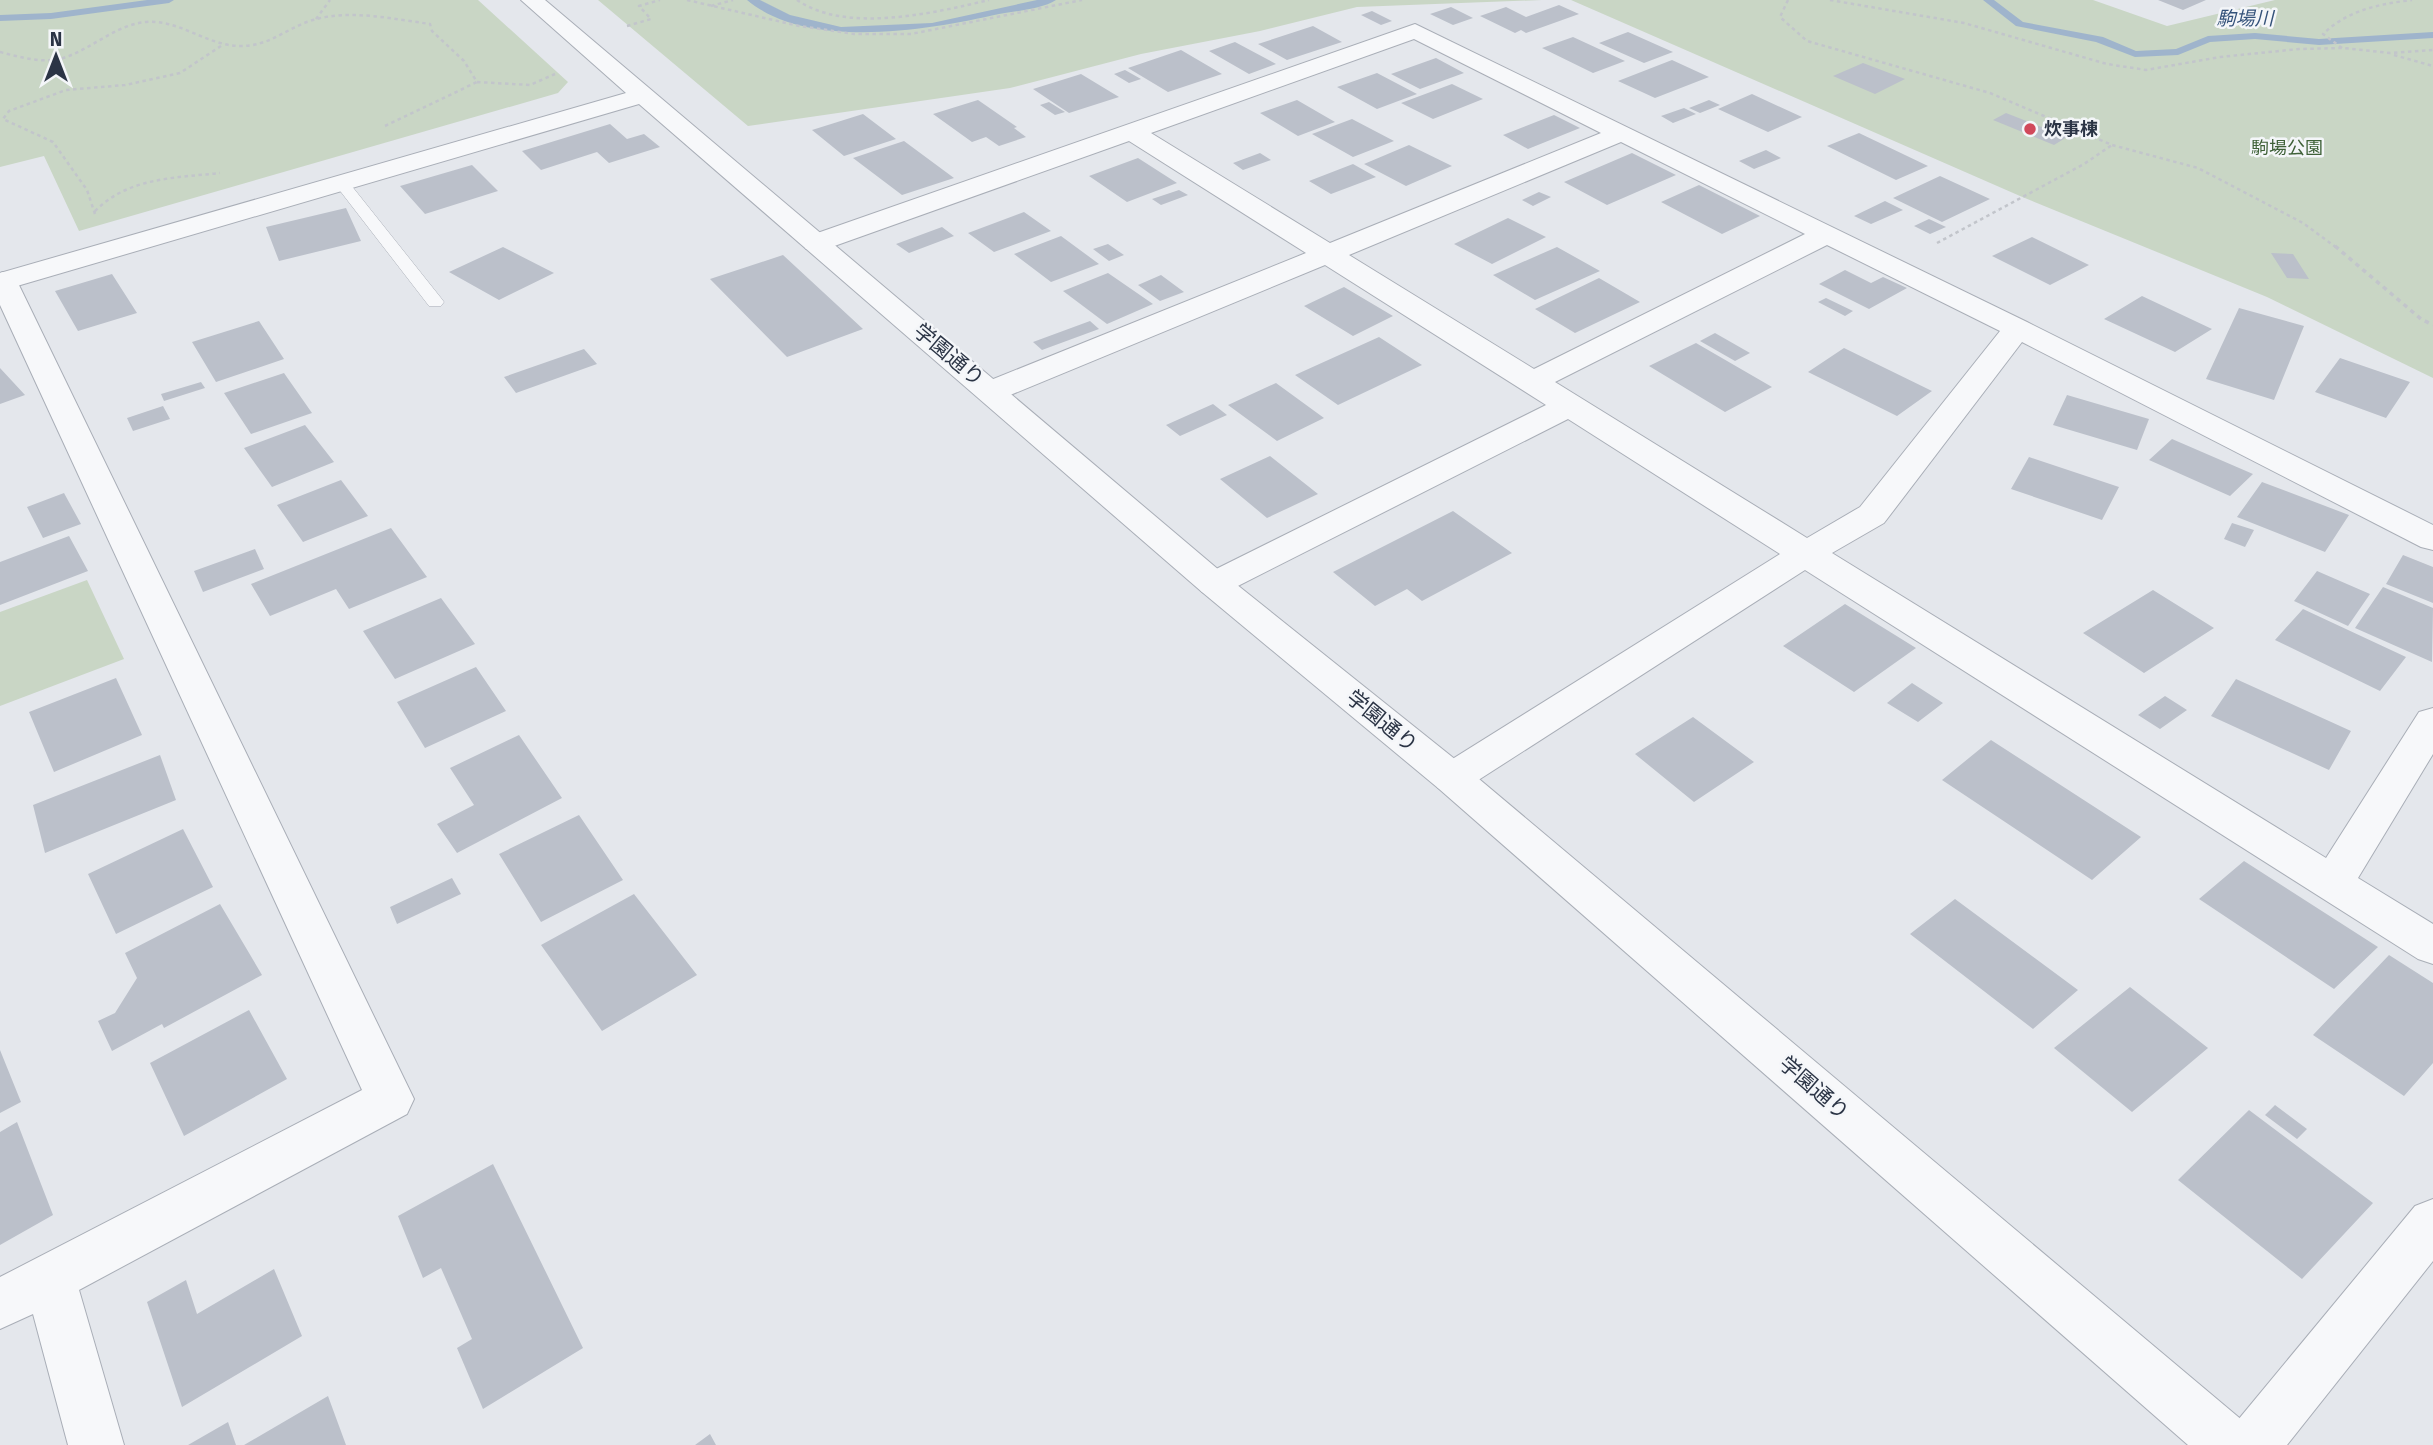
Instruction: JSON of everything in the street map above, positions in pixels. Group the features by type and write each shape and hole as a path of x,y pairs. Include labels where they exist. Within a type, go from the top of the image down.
{"street":[{"name":"学園通り","path":"532,0 992,391 1214,584 1452,778 2230,1445"},
{"path":"816,243 1415,31 2017,328 2433,538"},
{"path":"0,1304 390,1099 1,282 645,94"},
{"path":"1131,131 2433,946"},
{"path":"992,391 1622,133"},
{"path":"1532,382 1826,234"},
{"path":"1452,778 1807,553 1872,515 2017,328"},
{"path":"1214,584 1571,405"},
{"path":"2333,883 2433,722"},
{"path":"2252,1445 2433,1222"},
{"path":"49,1276 96,1445"}],"lane":[{"path":"342,183 435,302"}],"path":[{"path":"0,52 49,60 71,56 121,27 149,22 169,24 195,37 224,44 261,46 282,38 315,19 330,0"},
{"path":"379,130 477,82 530,85 650,19 639,5 660,0"},
{"path":"687,0 706,7 855,34 911,34 1082,0"},
{"path":"706,7 733,0"},
{"path":"797,0 803,8 873,19 924,13 989,0"},
{"path":"1059,0 1064,4"},
{"path":"1788,0 1780,17 1807,41 1990,93 2112,145 2198,168 2273,205 2329,241 2421,319 2433,325"},
{"path":"1830,0 1964,23 2107,65 2146,70 2220,57 2343,48 2390,53 2433,50"},
{"path":"2343,48 2323,34 2329,27 2372,5 2412,0"},
{"path":"315,19 369,18 430,24 432,31 464,61 477,82"},
{"path":"106,251 95,228 95,211 87,190 52,142 3,119 9,111 66,90 125,85 180,73 224,44"},
{"path":"2390,53 2433,66"},
{"path":"1893,267 2112,145"},
{"path":"95,211 108,195 137,184 229,172"}],"green space":[{"path":"0,0 478,0 568,82 558,93 79,231 44,156 0,167"},
{"path":"598,0 1542,0 1357,7 1260,31 1141,54 1010,88 748,126"},
{"name":"駒場公園","path":"1571,0 2093,0 2167,26 2275,0 2433,0 2433,378 2267,297 2020,196"},
{"path":"87,580 124,659 0,706 0,612"}],"building":[{"path":"2158,0 2206,0 2183,10"},
{"path":"1559,5 1579,14 1526,33 1521,30 1515,33 1480,16 1506,7 1526,17"},
{"path":"1451,7 1473,18 1453,25 1430,14"},
{"path":"1372,11 1392,21 1381,25 1361,15"},
{"path":"1313,26 1342,42 1287,60 1258,44"},
{"path":"1628,32 1673,52 1644,63 1599,43"},
{"path":"1573,37 1625,61 1593,73 1542,48"},
{"path":"1235,42 1276,64 1249,74 1209,51"},
{"path":"1181,50 1222,74 1168,92 1128,68"},
{"path":"1436,58 1464,73 1420,89 1391,74"},
{"path":"1672,60 1709,77 1655,98 1618,81"},
{"path":"1863,63 1905,79 1875,94 1833,76"},
{"path":"1125,70 1141,79 1129,83 1114,74"},
{"path":"1377,73 1417,94 1377,109 1337,87"},
{"path":"1081,74 1119,97 1069,113 1033,89"},
{"path":"1452,84 1483,99 1433,119 1401,103"},
{"path":"1752,94 1802,117 1768,132 1718,109"},
{"path":"978,100 1017,127 1014,128 1026,137 999,146 986,137 972,142 933,114"},
{"path":"1297,100 1335,122 1298,136 1260,113"},
{"path":"1709,100 1720,105 1700,113 1689,108"},
{"path":"1049,102 1065,112 1055,115 1040,105"},
{"path":"1684,108 1696,114 1673,123 1661,116"},
{"name":"炊事棟","path":"2006,113 2067,137 2054,145 1993,120"},
{"path":"863,114 896,139 844,156 812,130"},
{"path":"1554,115 1580,128 1528,149 1503,135"},
{"path":"1352,119 1394,141 1353,157 1312,134"},
{"path":"610,124 627,139 644,134 660,147 609,163 597,152 541,170 522,151"},
{"path":"1859,133 1928,166 1896,180 1827,146"},
{"path":"904,141 954,178 902,195 853,158"},
{"path":"1409,145 1452,166 1406,186 1364,164"},
{"path":"1766,150 1781,158 1754,169 1739,161"},
{"path":"1260,153 1271,160 1243,170 1233,163"},
{"path":"1632,153 1676,175 1607,205 1564,182"},
{"path":"1138,158 1177,183 1127,202 1089,176"},
{"path":"1353,164 1376,177 1331,194 1309,181"},
{"path":"472,165 498,191 425,214 400,186"},
{"path":"1940,176 1990,199 1942,222 1893,198"},
{"path":"1699,185 1760,216 1722,234 1661,202"},
{"path":"1179,190 1188,195 1161,205 1152,199"},
{"path":"1539,192 1551,197 1533,206 1522,200"},
{"path":"1885,201 1903,210 1871,224 1854,216"},
{"path":"346,208 361,241 279,261 266,227"},
{"path":"1024,212 1051,231 994,252 968,233"},
{"path":"1508,218 1546,237 1492,264 1454,244"},
{"path":"1929,219 1946,227 1930,234 1914,226"},
{"path":"942,227 954,236 909,253 896,244"},
{"path":"1061,236 1099,264 1051,282 1014,254"},
{"path":"2032,237 2089,265 2050,285 1992,256"},
{"path":"1108,244 1124,255 1109,261 1093,249"},
{"path":"503,247 554,273 499,300 449,272"},
{"path":"1557,247 1600,271 1535,300 1493,275"},
{"path":"2271,253 2293,254 2309,279 2287,278"},
{"path":"783,255 863,329 787,357 710,279"},
{"path":"1845,270 1871,283 1883,277 1907,288 1869,309 1819,284"},
{"path":"1108,273 1153,304 1107,324 1063,291"},
{"path":"112,274 137,313 78,331 55,291"},
{"path":"1161,275 1184,292 1160,301 1138,285"},
{"path":"1599,278 1640,302 1575,333 1535,309"},
{"path":"1344,287 1393,316 1353,336 1304,306"},
{"path":"2142,296 2212,329 2175,352 2104,319"},
{"path":"1826,298 1853,311 1845,316 1818,302"},
{"path":"2239,308 2304,326 2274,400 2206,379"},
{"path":"259,321 284,359 216,382 192,342"},
{"path":"1090,321 1099,329 1042,350 1033,342"},
{"path":"1715,333 1750,353 1735,361 1700,341"},
{"path":"1379,337 1422,365 1338,405 1295,375"},
{"path":"1696,343 1772,387 1725,412 1649,366"},
{"path":"1844,348 1932,391 1897,416 1808,372"},
{"path":"584,349 597,364 516,393 504,377"},
{"path":"2340,358 2410,382 2386,418 2315,392"},
{"path":"0,368 25,395 0,404"},
{"path":"284,373 312,413 251,434 224,393"},
{"path":"201,382 205,388 164,401 161,394"},
{"path":"1276,383 1324,418 1277,441 1228,405"},
{"path":"2067,395 2149,419 2137,450 2053,425"},
{"path":"1213,404 1227,415 1180,436 1166,425"},
{"path":"163,406 170,419 133,431 127,418"},
{"path":"305,425 334,462 272,487 244,448"},
{"path":"2172,439 2253,474 2230,496 2149,460"},
{"path":"1270,456 1318,494 1267,518 1220,479"},
{"path":"2029,457 2119,487 2102,520 2011,489"},
{"path":"341,480 368,516 303,542 277,505"},
{"path":"2262,482 2349,515 2325,552 2237,517"},
{"path":"64,493 81,524 43,538 27,507"},
{"path":"1453,511 1512,553 1422,601 1407,589 1375,606 1333,572"},
{"path":"2232,523 2254,530 2245,547 2224,539"},
{"path":"391,528 427,577 349,609 336,589 270,616 251,584"},
{"path":"69,536 88,571 0,605 0,562"},
{"path":"255,549 264,569 203,592 194,571"},
{"path":"2403,555 2433,567 2433,603 2386,584"},
{"path":"2317,571 2370,594 2348,626 2294,601"},
{"path":"2383,587 2433,608 2432,662 2355,628"},
{"path":"2153,590 2214,628 2144,673 2083,633"},
{"path":"441,598 475,644 395,679 363,631"},
{"path":"1845,604 1916,648 1854,692 1783,646"},
{"path":"2303,609 2406,657 2380,691 2275,640"},
{"path":"476,667 506,711 425,748 397,702"},
{"path":"116,678 142,735 54,772 29,712"},
{"path":"2236,679 2351,731 2329,770 2211,716"},
{"path":"1912,683 1943,703 1918,722 1887,703"},
{"path":"2165,696 2187,710 2160,729 2138,715"},
{"path":"1693,717 1754,762 1694,802 1635,754"},
{"path":"519,735 562,798 457,853 437,824 474,805 450,768"},
{"path":"1991,740 2141,837 2092,880 1942,780"},
{"path":"160,755 176,800 45,853 33,805"},
{"path":"579,815 623,880 541,922 499,854"},
{"path":"183,829 213,887 116,934 88,874"},
{"path":"2244,861 2378,947 2334,989 2199,899"},
{"path":"452,878 461,894 397,924 390,907"},
{"path":"634,894 697,975 602,1031 541,945"},
{"path":"1955,899 2078,990 2033,1029 1910,934"},
{"path":"220,904 262,975 164,1028 162,1024 112,1051 98,1021 115,1013 137,978 125,953"},
{"path":"2389,955 2433,983 2433,1063 2404,1096 2313,1035"},
{"path":"2130,987 2208,1048 2132,1112 2054,1048"},
{"path":"249,1010 287,1079 184,1136 150,1063"},
{"path":"0,1050 21,1102 0,1113"},
{"path":"2275,1105 2307,1129 2297,1139 2265,1115"},
{"path":"2249,1110 2373,1203 2302,1279 2178,1180"},
{"path":"17,1122 53,1215 0,1245 0,1132"},
{"path":"493,1164 583,1348 483,1409 457,1348 472,1339 441,1268 423,1278 398,1216"},
{"path":"274,1269 302,1336 182,1407 147,1302 186,1280 197,1314"},
{"path":"328,1396 346,1445 244,1445"},
{"path":"228,1422 236,1445 188,1445"},
{"path":"710,1434 716,1445 695,1445"}],"waterway":[{"name":"駒場川","path":"0,18 51,16 169,0"},
{"name":"駒場川","path":"752,0 787,17 841,30 932,26 1051,0"},
{"name":"駒場川","path":"1988,0 2020,24 2099,39 2135,54 2178,52 2208,39 2255,36 2319,42 2433,35"}],"place":[{"name":"炊事棟","path":"2030,129"}]}
